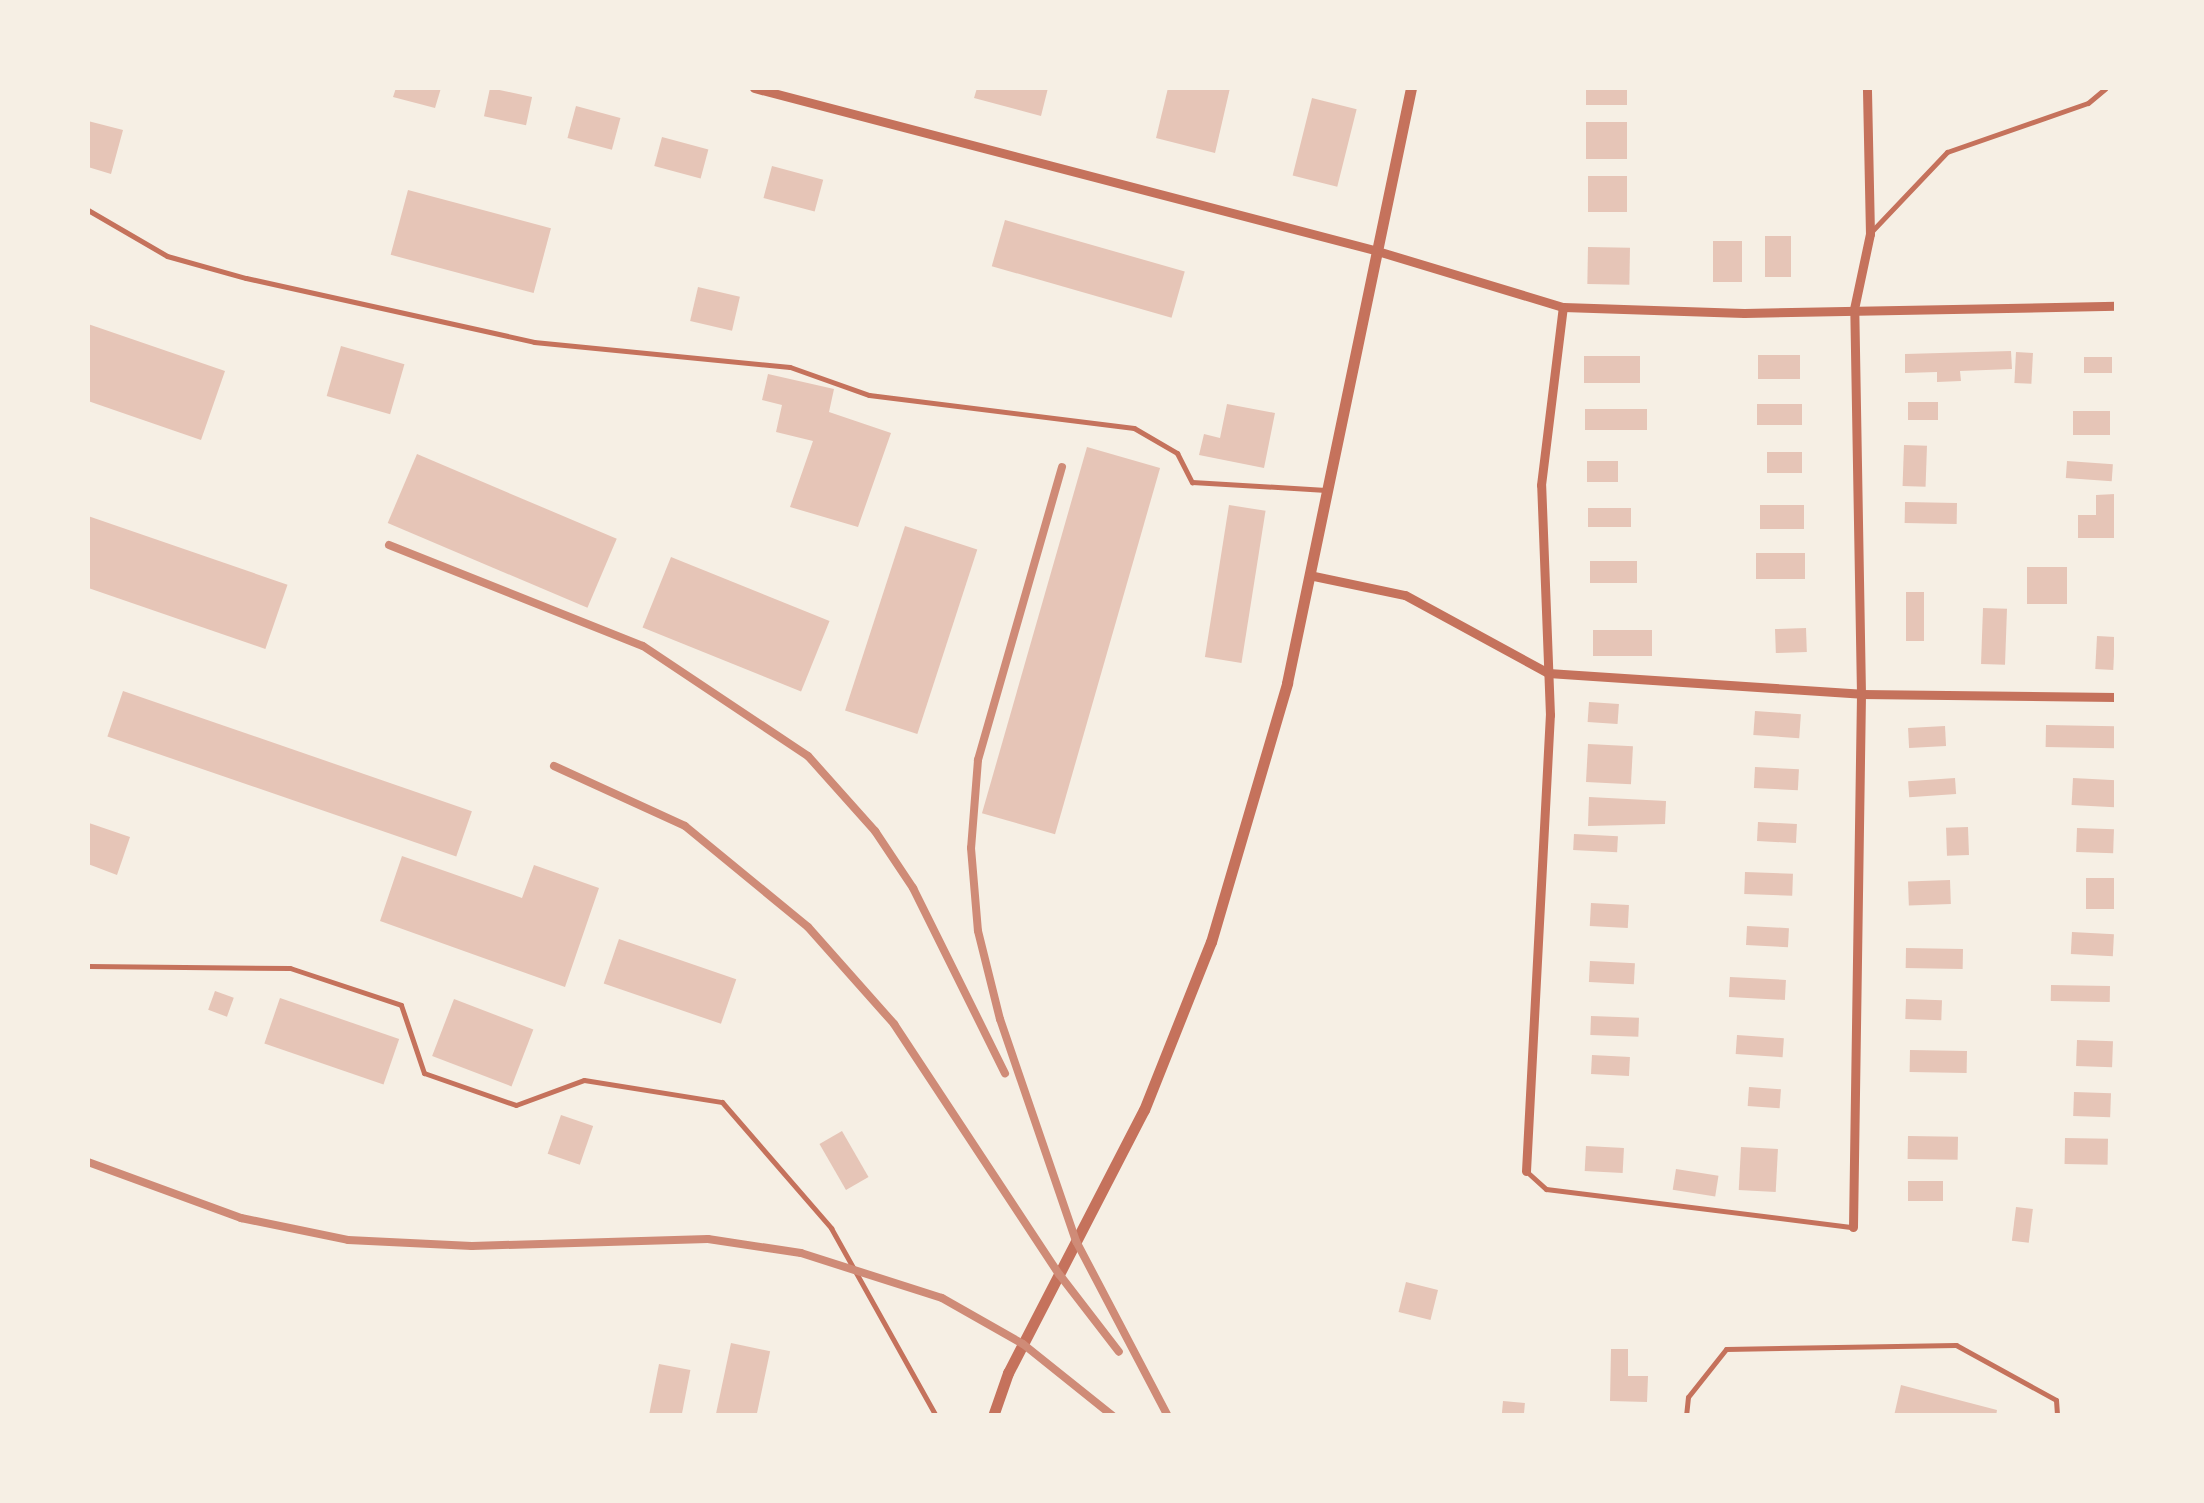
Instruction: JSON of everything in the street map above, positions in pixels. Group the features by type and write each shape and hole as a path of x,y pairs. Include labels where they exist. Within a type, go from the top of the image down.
{"street":[{"path":"754,88 1374,250 1563,307 2116,306"},
{"path":"992,1416 1008,1373 1144,1110 1211,942 1288,683 1374,250 1411,88"},
{"path":"1853,1227 1861,694 1854,309 1870,234 1867,88"},
{"path":"1526,1170 1548,674 1542,484 1563,307"},
{"path":"1309,575 1405,595 1548,674 1861,694 2116,697"}],"lane":[{"path":"1870,234 1947,152 2088,102 2106,88"},
{"path":"88,210 167,256 246,278 534,342 790,367 869,395 1134,428 1177,453 1192,482 1326,490"},
{"path":"88,966 290,968 402,1006 424,1074 516,1106 584,1080 722,1102 832,1228 936,1416"},
{"path":"1526,1170 1546,1189 1853,1227"},
{"path":"1686,1416 1688,1396 1726,1349 1956,1345 2056,1400 2057,1416"}],"building":[{"path":"396,88 441,88 435,108 393,97"},
{"path":"490,88 532,97 526,125 484,116"},
{"path":"977,88 1048,88 1041,116 974,98"},
{"path":"1168,88 1230,88 1215,153 1156,138"},
{"path":"1586,88 1627,88 1627,105 1586,105"},
{"path":"1312,98 1357,109 1337,187 1293,176"},
{"path":"576,106 620,118 612,150 567,138"},
{"path":"88,121 123,130 111,174 88,167"},
{"path":"1586,122 1627,122 1627,159 1586,159"},
{"path":"662,137 708,149 701,178 654,166"},
{"path":"772,166 823,180 815,212 763,198"},
{"path":"1588,176 1627,176 1627,212 1588,212"},
{"path":"408,190 551,228 534,293 391,255"},
{"path":"1005,220 1185,272 1172,318 992,266"},
{"path":"1765,236 1791,236 1791,277 1765,277"},
{"path":"1713,241 1742,241 1742,282 1713,282"},
{"path":"1588,247 1630,248 1629,285 1587,284"},
{"path":"698,287 740,297 732,331 690,321"},
{"path":"88,324 225,371 201,440 88,401"},
{"path":"341,346 404,364 390,414 327,396"},
{"path":"2011,351 2012,369 1960,371 1961,381 1937,382 1937,372 1905,373 1905,354"},
{"path":"2016,352 2033,353 2031,384 2014,383"},
{"path":"1758,355 1800,355 1800,379 1758,379"},
{"path":"1584,356 1640,356 1640,383 1584,383"},
{"path":"2084,357 2112,357 2112,373 2084,373"},
{"path":"768,374 834,389 829,412 891,433 858,527 790,507 813,441 776,432 782,405 762,400"},
{"path":"1908,402 1938,402 1938,420 1908,420"},
{"path":"1227,404 1275,413 1264,468 1199,455 1204,434 1220,438"},
{"path":"1757,404 1802,404 1802,425 1757,425"},
{"path":"1585,409 1647,409 1647,430 1585,430"},
{"path":"2073,411 2110,411 2110,435 2073,435"},
{"path":"1904,445 1927,446 1926,487 1903,486"},
{"path":"1087,447 1160,468 1055,834 982,813"},
{"path":"1767,452 1802,452 1802,473 1767,473"},
{"path":"417,454 617,539 587,608 388,523"},
{"path":"1587,461 1618,461 1618,482 1587,482"},
{"path":"2067,461 2113,464 2112,481 2066,478"},
{"path":"2115,494 2115,538 2078,538 2078,515 2096,515 2096,495"},
{"path":"1905,502 1957,503 1957,524 1905,523"},
{"path":"1229,505 1266,511 1241,663 1205,657"},
{"path":"1760,505 1804,505 1804,529 1760,529"},
{"path":"1588,508 1631,508 1631,527 1588,527"},
{"path":"88,516 288,585 265,649 88,588"},
{"path":"905,526 977,549 917,734 845,711"},
{"path":"1756,553 1805,553 1805,579 1756,579"},
{"path":"671,557 830,621 801,692 643,627"},
{"path":"1590,561 1637,561 1637,583 1590,583"},
{"path":"2027,567 2067,567 2067,604 2027,604"},
{"path":"1906,592 1924,592 1924,641 1906,641"},
{"path":"1983,608 2007,609 2005,665 1981,664"},
{"path":"1806,628 1807,652 1776,653 1775,629"},
{"path":"1593,630 1652,630 1652,656 1593,656"},
{"path":"2097,636 2115,637 2113,670 2095,669"},
{"path":"123,691 472,811 456,857 107,736"},
{"path":"1589,702 1619,704 1618,724 1588,722"},
{"path":"1755,711 1801,714 1799,738 1753,735"},
{"path":"2046,725 2115,726 2115,748 2046,747"},
{"path":"1945,726 1946,746 1909,748 1908,728"},
{"path":"1588,744 1633,746 1631,784 1586,782"},
{"path":"1755,767 1799,769 1798,790 1754,788"},
{"path":"1955,778 1956,794 1909,797 1908,781"},
{"path":"2073,778 2116,780 2115,807 2072,805"},
{"path":"1589,797 1666,801 1665,824 1588,826"},
{"path":"1758,822 1797,824 1796,843 1757,841"},
{"path":"89,823 130,837 117,875 88,864"},
{"path":"1968,827 1969,855 1947,856 1946,828"},
{"path":"2077,828 2114,829 2113,853 2076,852"},
{"path":"1574,834 1618,836 1617,852 1573,850"},
{"path":"402,856 522,898 534,865 599,888 565,987 380,921"},
{"path":"1745,872 1793,874 1792,896 1744,894"},
{"path":"2086,878 2116,878 2116,909 2086,909"},
{"path":"1950,880 1951,904 1909,905 1908,881"},
{"path":"1591,903 1629,905 1628,928 1590,926"},
{"path":"1747,926 1789,928 1788,947 1746,945"},
{"path":"2072,932 2114,934 2113,956 2071,954"},
{"path":"619,939 736,979 721,1024 604,983"},
{"path":"1906,948 1963,949 1963,969 1906,968"},
{"path":"1590,961 1635,963 1634,984 1589,982"},
{"path":"1730,977 1786,980 1785,1000 1729,997"},
{"path":"2051,985 2110,986 2110,1002 2051,1001"},
{"path":"215,991 234,998 227,1017 208,1010"},
{"path":"280,998 399,1039 384,1084 264,1043"},
{"path":"454,999 533,1029 511,1086 432,1056"},
{"path":"1906,999 1942,1000 1941,1020 1905,1019"},
{"path":"1591,1016 1639,1018 1638,1037 1590,1035"},
{"path":"1737,1035 1784,1038 1783,1057 1736,1054"},
{"path":"2077,1040 2113,1041 2112,1067 2076,1066"},
{"path":"1910,1050 1967,1051 1967,1073 1910,1072"},
{"path":"1592,1055 1630,1057 1629,1076 1591,1074"},
{"path":"1749,1087 1781,1089 1780,1108 1748,1106"},
{"path":"2074,1092 2111,1093 2110,1117 2073,1116"},
{"path":"561,1115 593,1126 580,1165 548,1154"},
{"path":"842,1131 868,1177 846,1190 819,1144"},
{"path":"1908,1136 1958,1137 1958,1160 1908,1159"},
{"path":"2065,1138 2108,1139 2108,1165 2065,1164"},
{"path":"1586,1146 1624,1148 1623,1173 1585,1171"},
{"path":"1741,1147 1778,1149 1776,1192 1739,1190"},
{"path":"1676,1169 1718,1176 1715,1196 1673,1190"},
{"path":"1908,1181 1943,1181 1943,1201 1908,1201"},
{"path":"2016,1207 2033,1209 2029,1243 2012,1241"},
{"path":"1406,1282 1438,1290 1431,1320 1399,1312"},
{"path":"731,1343 770,1351 756,1416 716,1415"},
{"path":"1611,1349 1628,1349 1628,1376 1648,1376 1647,1402 1610,1401"},
{"path":"659,1364 690,1370 681,1416 649,1416"},
{"path":"1901,1385 1997,1410 1996,1416 1894,1416"},
{"path":"1503,1401 1525,1403 1524,1416 1502,1416"}],"railway":[{"path":"1062,467 978,760 971,848 978,931 1000,1019 1076,1241 1168,1416"},
{"path":"389,545 643,646 808,756 875,831 913,888 1005,1073"},
{"path":"554,766 685,826 808,927 894,1024 1059,1274 1119,1352"},
{"path":"88,1162 241,1218 348,1240 472,1246 708,1239 801,1253 942,1298 1023,1344 1113,1416"}]}
